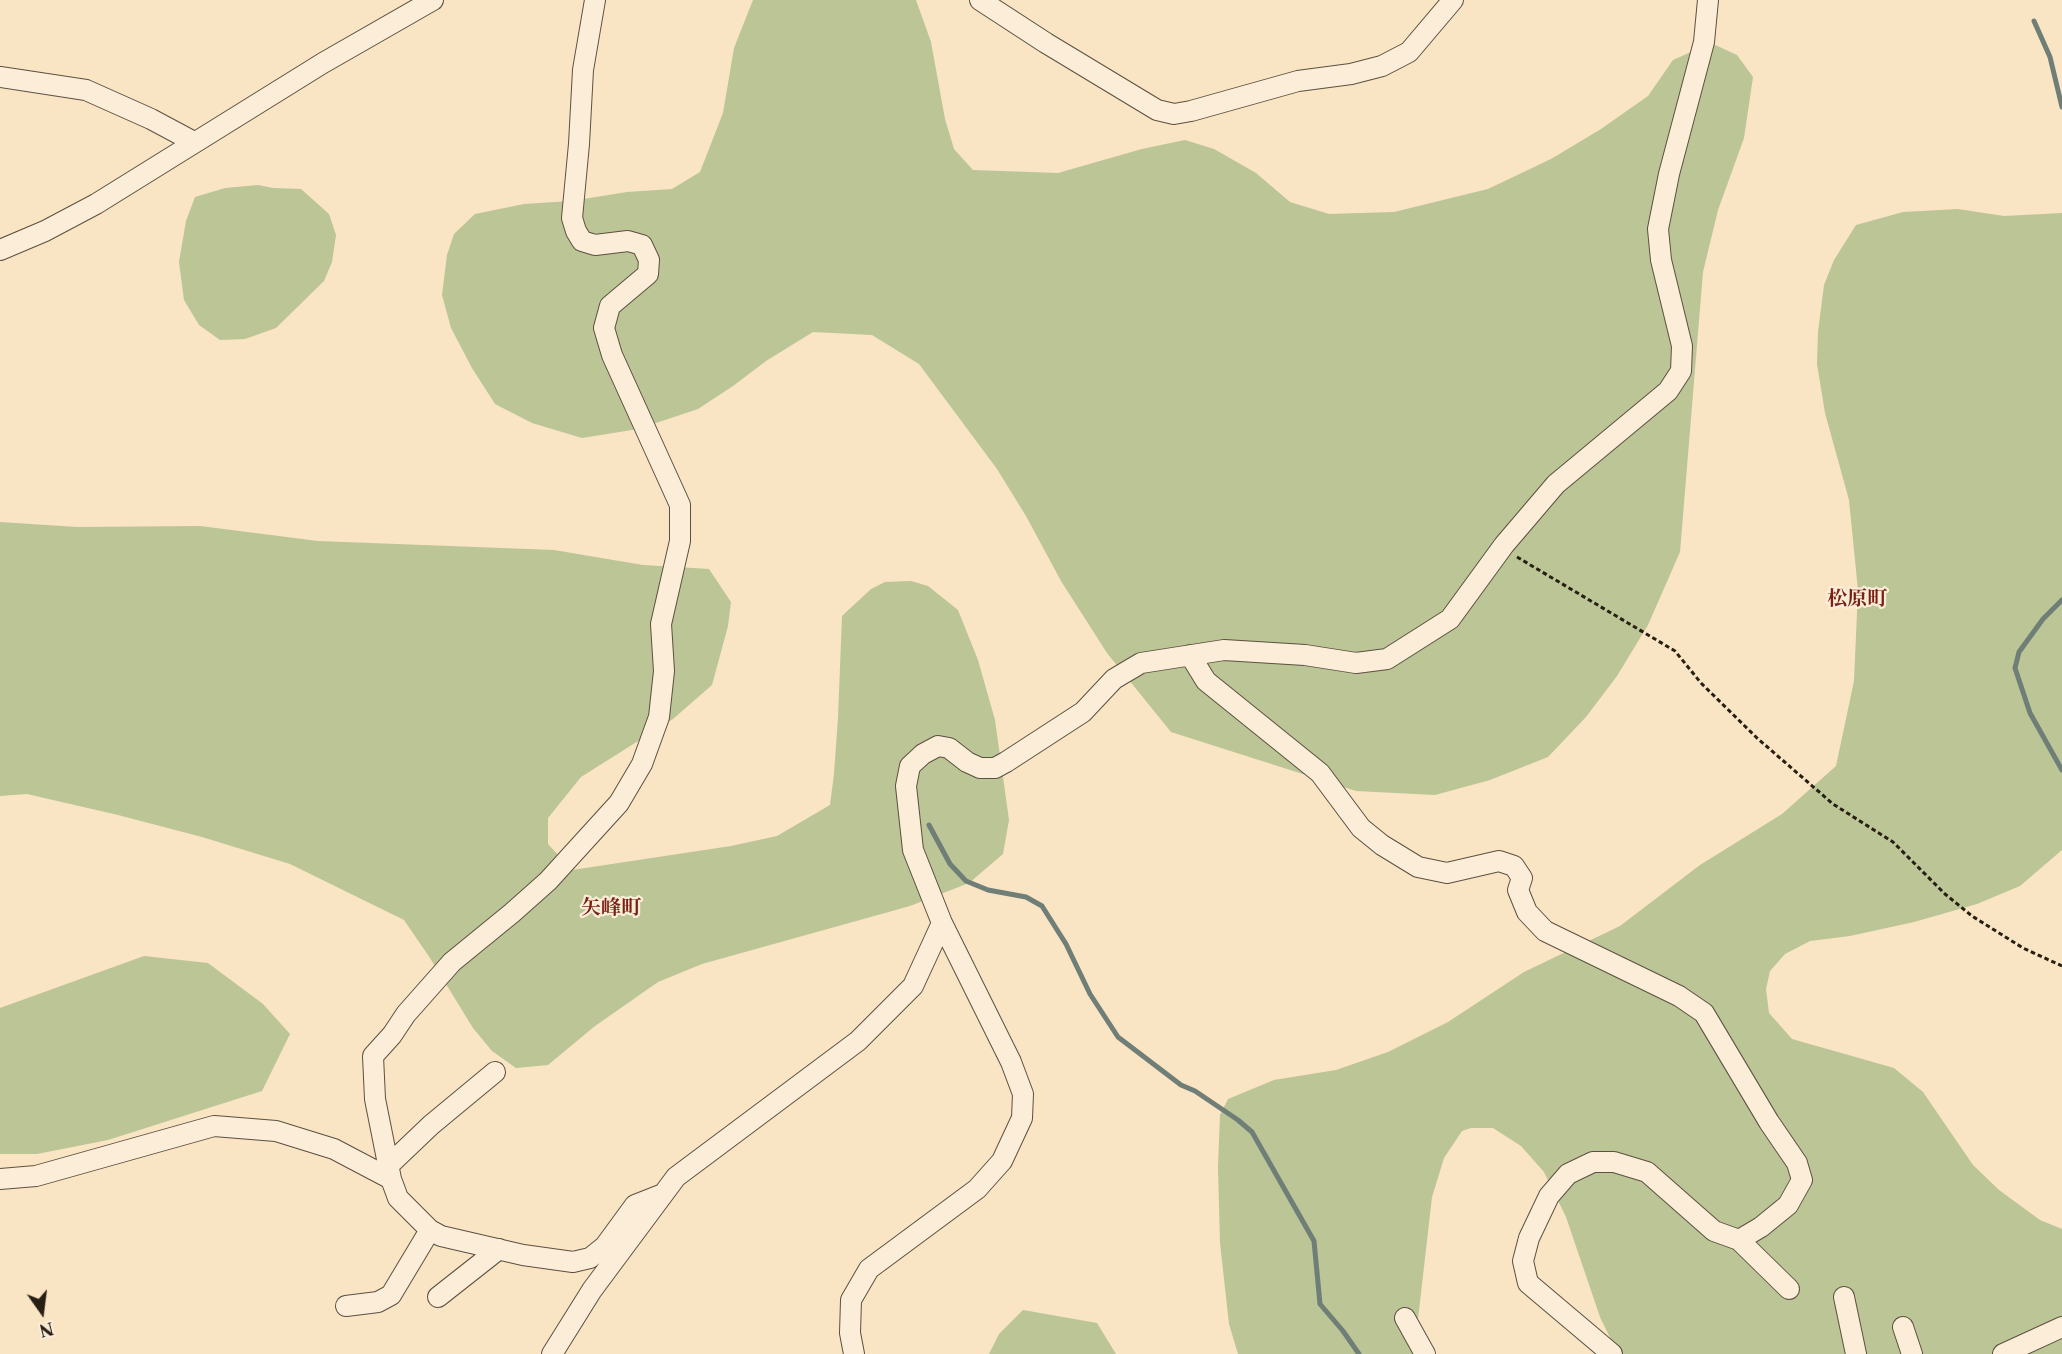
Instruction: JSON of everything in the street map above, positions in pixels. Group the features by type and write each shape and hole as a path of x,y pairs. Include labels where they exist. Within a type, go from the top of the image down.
{"street":[{"path":"0,250 45,231 96,204 323,63 433,0"},
{"path":"595,0 583,70 572,218 582,241 596,245 628,241 642,245 649,260 648,274 610,306 604,328 612,355 680,506 680,541 661,624 664,671 659,717 642,764 618,803 548,881 452,962 373,1056 375,1099 390,1173 398,1198 429,1230 441,1236 573,1262 590,1258 605,1246 635,1205 663,1194"},
{"path":"980,0 1157,110 1174,114 1298,81 1351,74 1382,66 1409,52 1453,0"},
{"path":"854,1354 850,1333 851,1300 869,1269 977,1189 1002,1161 1022,1118 1023,1094 1011,1062 942,923 913,849 906,786 910,766 923,754 938,746 949,748 967,762 980,768 995,768 1083,712 1114,680 1141,663 1224,650 1305,655 1356,663 1387,659 1450,619 1504,545 1556,484 1668,391 1681,371 1682,346 1661,260 1658,229 1669,174 1704,42 1708,0"},
{"path":"0,77 86,90 151,119 194,142"},
{"path":"1190,655 1206,681 1320,773 1361,828 1382,845 1418,867 1447,873 1499,861 1514,866 1522,878 1518,890 1527,912 1545,931 1679,996 1704,1013 1769,1122 1797,1163 1802,1180 1788,1205 1761,1227 1739,1240"},
{"path":"552,1354 592,1290 676,1177 858,1041 913,986 942,923"},
{"path":"390,1173 431,1125 495,1072"},
{"path":"0,1179 36,1176 214,1126 276,1131 334,1149 390,1173"},
{"path":"1612,1354 1528,1282 1523,1261 1529,1238 1549,1196 1568,1174 1593,1162 1614,1162 1647,1172 1714,1231 1739,1240 1789,1289"},
{"path":"346,1306 378,1302 391,1295 429,1230"},
{"path":"438,1297 499,1249"},
{"path":"1844,1297 1856,1354"},
{"path":"1405,1318 1425,1354"},
{"path":"2003,1354 2062,1327"},
{"path":"1903,1328 1912,1354"}],"path":[{"path":"1510,553 1676,651 1701,683 1757,738 1833,804 1893,843 1912,859 1945,894 1972,916 2024,948 2062,966"}],"green space":[{"path":"753,0 916,0 931,42 945,119 954,149 973,170 1058,173 1142,149 1185,140 1214,149 1256,173 1290,202 1329,214 1394,212 1488,189 1551,159 1601,129 1648,96 1673,60 1711,43 1737,55 1753,77 1744,138 1718,210 1703,272 1680,552 1648,625 1617,676 1586,717 1548,757 1490,780 1435,795 1356,791 1171,732 1107,653 1061,581 1026,516 997,469 919,364 872,335 813,332 766,361 698,409 638,429 582,438 532,423 495,404 472,368 451,328 442,295 447,255 454,234 475,214 524,204 672,189 700,172 723,113 734,48"},
{"path":"258,185 301,189 329,214 336,235 332,262 324,281 276,328 245,339 220,340 199,325 184,300 179,262 186,221 195,197 225,188"},
{"path":"1958,209 2004,216 2062,213 2062,850 2020,886 1977,904 1914,922 1850,936 1810,941 1785,954 1770,971 1766,989 1769,1013 1792,1039 1894,1068 1923,1092 1973,1165 1999,1190 2040,1220 2062,1229 2062,1354 1618,1354 1600,1317 1566,1217 1544,1172 1521,1146 1493,1128 1471,1128 1462,1131 1444,1158 1432,1197 1414,1354 1238,1354 1229,1324 1220,1243 1218,1167 1220,1115 1228,1099 1274,1080 1336,1070 1388,1052 1448,1022 1524,972 1620,926 1700,865 1782,814 1836,766 1854,681 1858,590 1849,500 1825,413 1817,364 1818,332 1824,285 1834,260 1856,225 1903,212"},
{"path":"0,522 77,527 200,526 318,541 554,550 643,565 709,569 731,602 728,626 712,685 673,719 581,777 548,818 548,844 572,870 731,846 777,836 830,805 838,718 842,616 871,589 885,582 911,581 928,586 958,610 978,660 995,720 1009,820 1003,854 969,883 910,906 702,964 658,982 595,1026 548,1065 516,1068 492,1051 473,1028 404,920 290,864 202,837 118,815 27,794 0,796"},
{"path":"144,956 208,963 263,1004 290,1034 262,1091 108,1140 37,1154 0,1154 0,1008"},
{"path":"1023,1310 1097,1323 1116,1354 989,1354 999,1334"}],"waterway":[{"path":"2034,21 2050,57 2062,107"},
{"path":"2062,600 2043,619 2019,652 2015,668 2030,713 2062,770"},
{"path":"929,825 950,864 966,881 988,890 1026,897 1042,906 1066,944 1090,994 1118,1037 1181,1085 1195,1091 1252,1132 1314,1241 1320,1304 1359,1354"}],"district":[{"name":"松原町","path":"1857,599"},
{"name":"矢峰町","path":"611,908"}]}
